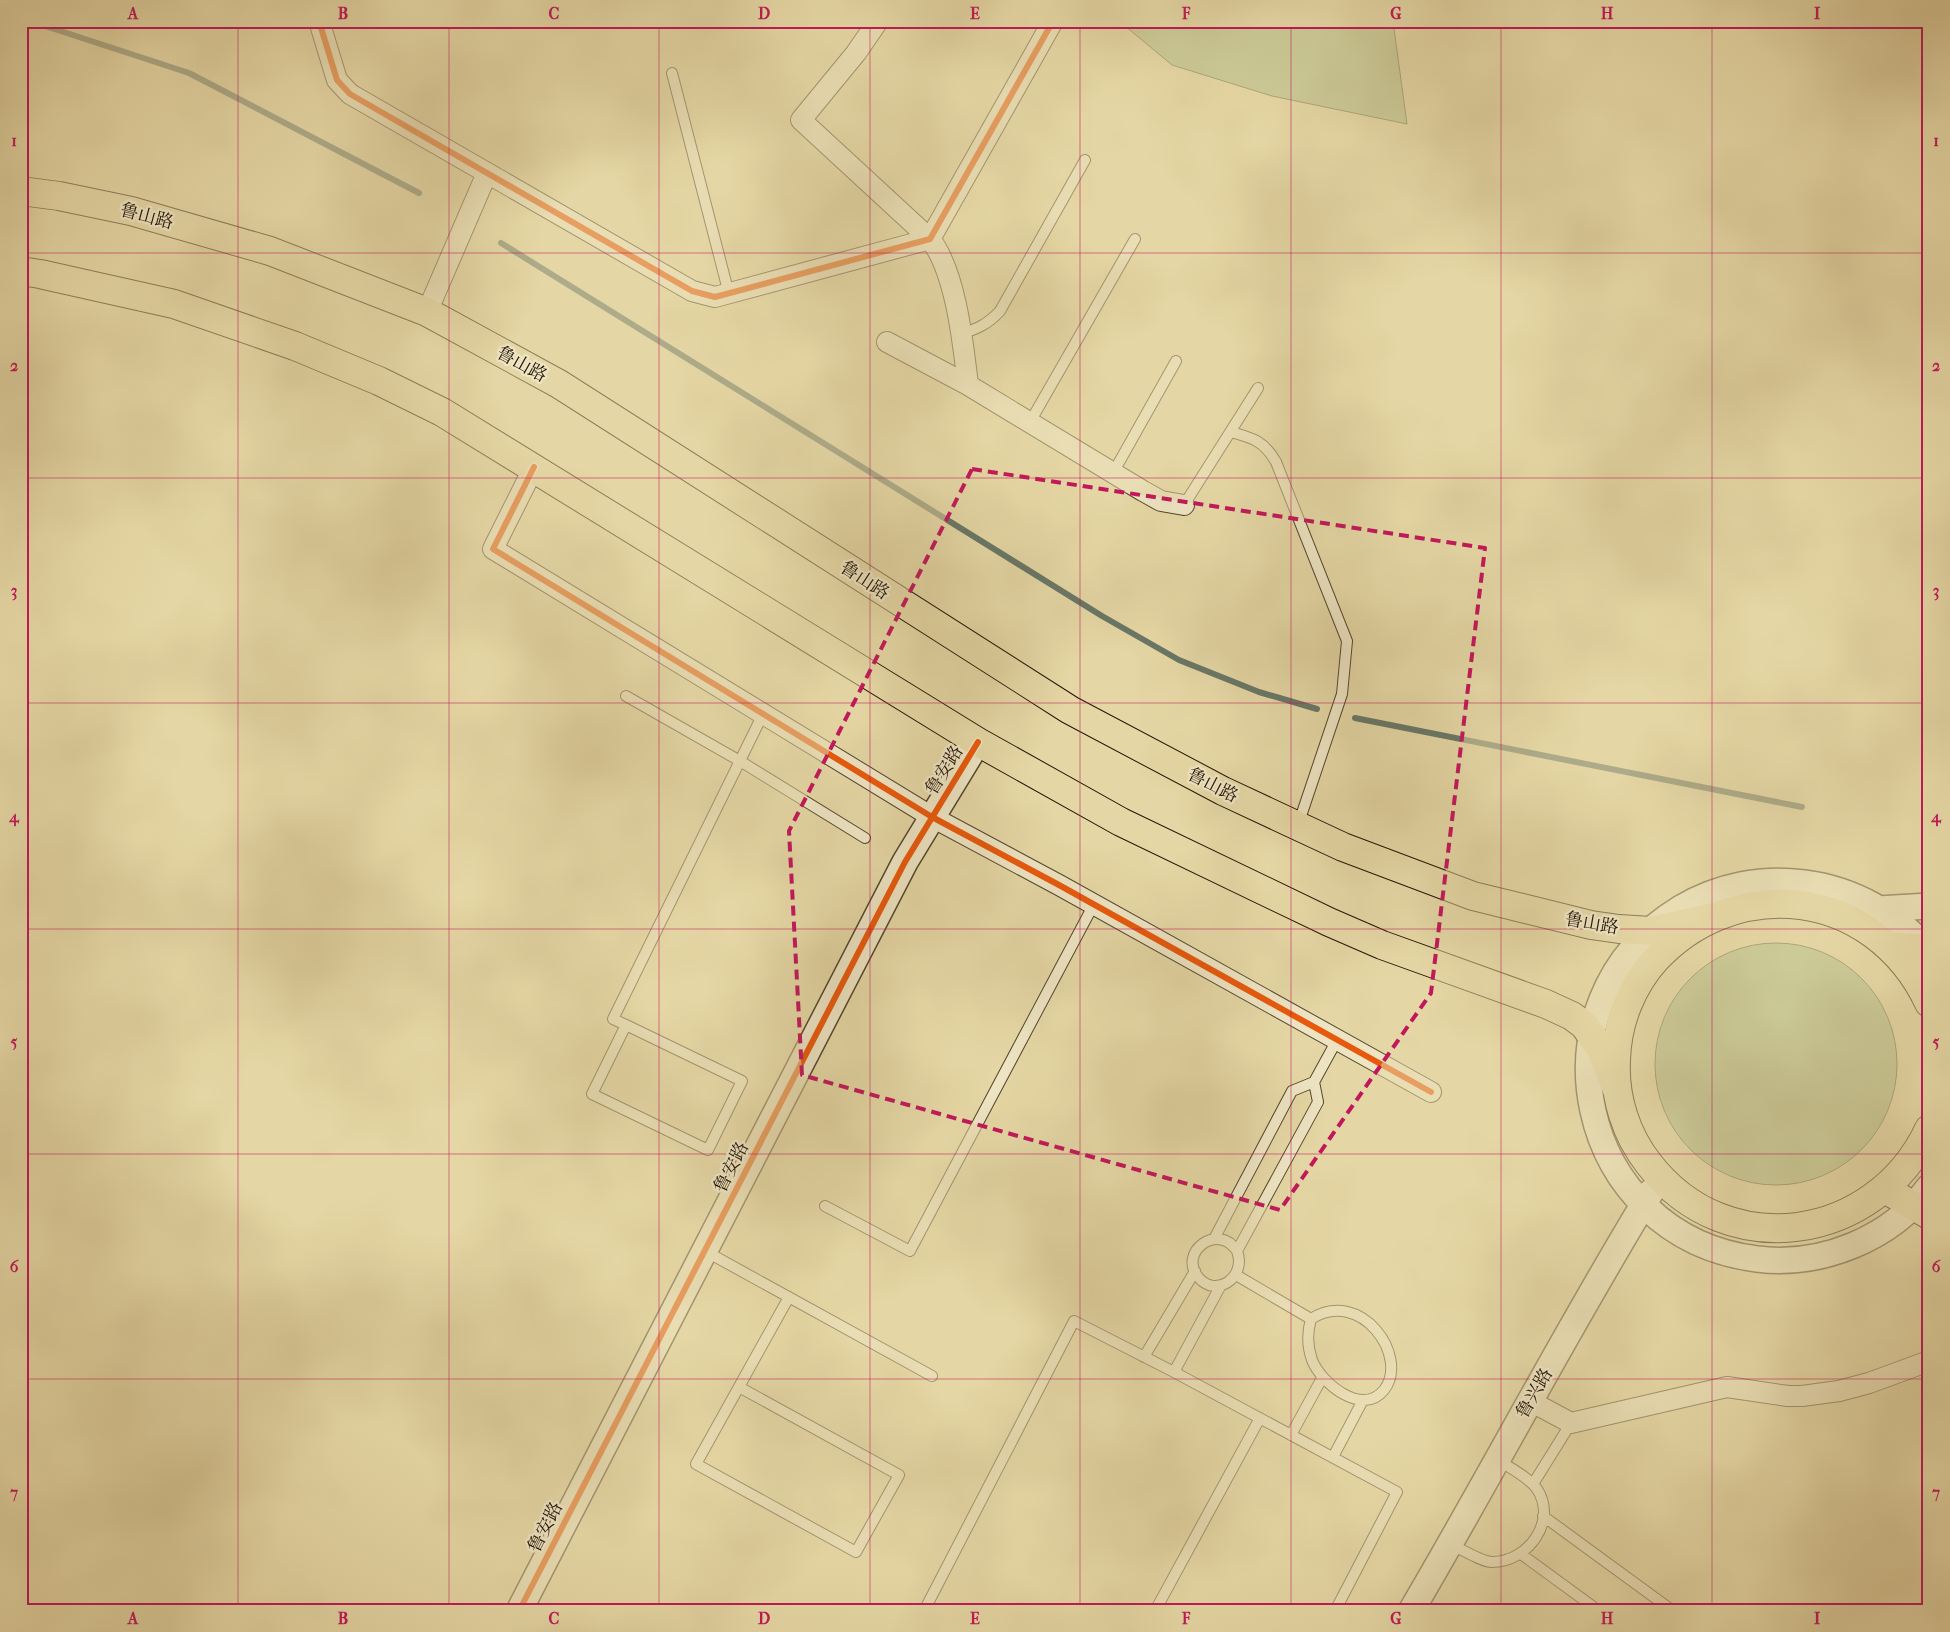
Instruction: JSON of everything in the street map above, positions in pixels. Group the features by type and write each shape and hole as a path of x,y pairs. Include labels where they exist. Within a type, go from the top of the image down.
{"highway":[{"name":"鲁山路","path":"21,191 59,196 130,211 270,251 427,312 559,384 1070,710 1223,791 1358,854 1473,896 1591,925 1651,931 1718,916"},
{"path":"21,271 174,304 295,346 380,381 442,412 978,742 1121,822 1320,918 1382,945 1546,1004 1572,1016 1584,1025 1601,1049 1617,1090 1623,1114 1632,1137 1644,1159 1660,1178 1683,1198 1710,1214 1739,1224 1770,1228 1801,1227 1831,1220 1859,1207 1885,1189 1910,1161 1929,1129"},
{"path":"1617,1090 1618,1036 1626,1010 1637,986 1653,963 1672,944 1694,928 1740,908 1766,904 1809,906 1849,919 1869,931 1888,946 1915,977 1929,1003"},
{"path":"1888,946 1928,950"},
{"path":"1885,1189 1924,1202"}],"street":[{"path":"319,21 338,80 350,94 692,292 715,297 930,239 1053,21"},
{"path":"878,21 856,54 801,120 930,239 939,250 957,311 968,385"},
{"path":"427,312 487,173"},
{"path":"887,342 968,385 1161,501 1184,506"},
{"path":"534,467 493,549 932,817 1094,904 1431,1092"},
{"name":"鲁安路","path":"518,1611 900,871 978,742"},
{"path":"1924,1202 1883,1230 1847,1248 1809,1258 1770,1261 1730,1254 1705,1246 1671,1227 1643,1204 1636,1198 1615,1169 1598,1132 1593,1113 1588,1072 1592,1035 1602,1002 1617,970 1651,931 1674,913 1700,898 1728,888 1756,883 1785,881 1814,884 1840,891 1878,908 1905,928 1928,950"},
{"path":"1878,908 1929,906"},
{"name":"鲁兴路","path":"1411,1611 1643,1204 1660,1178"},
{"path":"1530,1401 1571,1423 1727,1387 1788,1396 1839,1391 1869,1383 1929,1361"}],"lane":[{"path":"672,73 729,294"},
{"path":"961,334 981,328 1000,311 1085,160"},
{"path":"1030,422 1135,239"},
{"path":"1113,473 1176,362"},
{"path":"1184,506 1258,388"},
{"path":"1231,432 1255,439 1269,450 1343,626 1347,641 1342,694 1298,826"},
{"path":"626,696 740,761 864,838"},
{"path":"626,1025 592,1094 708,1150 742,1081 626,1025 613,1019 763,714"},
{"path":"825,1206 910,1251 1094,904"},
{"path":"1214,1239 1292,1091 1314,1082 1337,1040"},
{"path":"1237,1251 1318,1102 1314,1082"},
{"path":"1214,1239 1228,1241 1237,1251 1240,1263 1232,1280 1221,1285 1208,1284 1198,1277 1193,1266 1195,1253 1203,1243 1214,1239"},
{"path":"704,1250 932,1376"},
{"path":"1144,1357 1195,1271"},
{"path":"1236,1275 1312,1319"},
{"path":"1174,1372 1221,1285"},
{"path":"739,1386 899,1475 856,1552 696,1464 739,1386 789,1297"},
{"path":"1344,1310 1360,1315 1367,1320 1380,1336 1390,1357 1388,1384 1379,1394 1363,1400 1351,1397 1322,1378 1312,1359 1309,1348 1308,1329 1312,1319 1319,1314 1344,1310"},
{"path":"924,1611 1074,1321 1174,1372 1397,1492 1334,1611"},
{"path":"1291,1435 1322,1378"},
{"path":"1333,1457 1363,1400"},
{"path":"1155,1611 1260,1418"},
{"path":"1533,1484 1571,1423"},
{"path":"1450,1544 1490,1562 1507,1560 1521,1554 1535,1540 1543,1516 1541,1498 1533,1484 1497,1459"},
{"path":"1543,1516 1672,1611"},
{"path":"1521,1554 1599,1611"}],"highlighted area":[{"path":"972,469 1485,548 1431,993 1280,1210 802,1075 789,831"}],"green space":[{"path":"1119,21 1393,21 1407,124 1272,96 1172,65"},
{"path":"1764,943 1788,943 1811,948 1833,957 1862,978 1877,997 1888,1018 1895,1040 1897,1064 1895,1088 1888,1110 1877,1131 1862,1150 1833,1171 1811,1180 1788,1185 1764,1185 1741,1180 1719,1171 1699,1158 1682,1141 1669,1121 1660,1099 1655,1076 1655,1052 1660,1029 1669,1007 1682,987 1699,970 1719,957 1741,948"}],"waterway":[{"path":"30,21 189,73 419,193"},
{"path":"501,243 1102,616 1179,660 1259,692 1317,709"},
{"path":"1355,718 1802,807"}],"cycle path":[{"path":"319,21 337,80 350,94 692,291 715,297 930,239 1053,21"},
{"path":"534,467 493,549 932,817 1059,885 1431,1092"},
{"path":"519,1611 905,862 978,742"}]}
